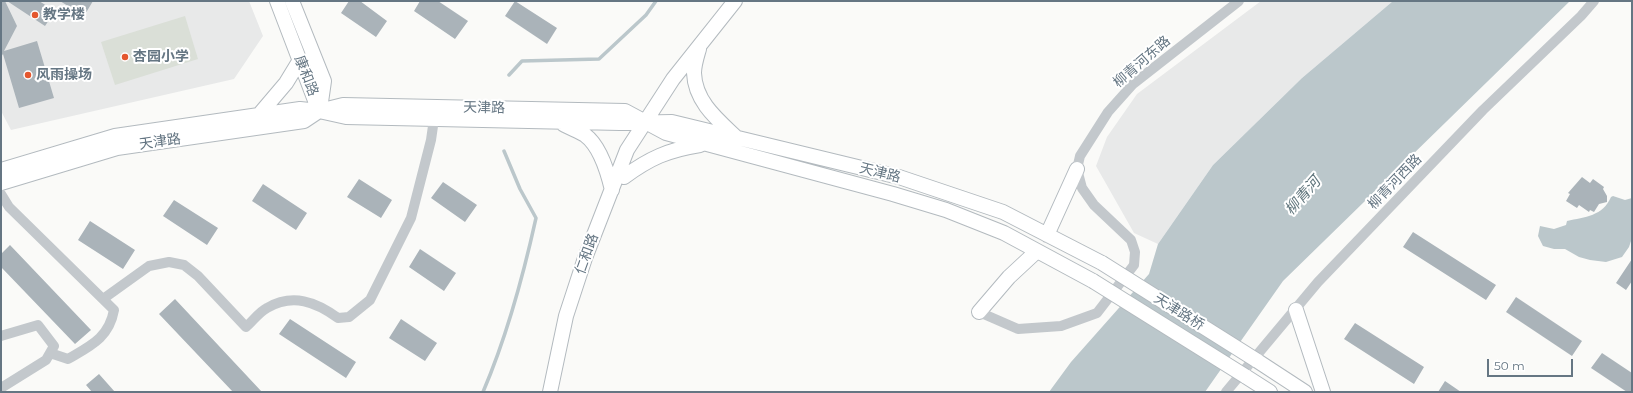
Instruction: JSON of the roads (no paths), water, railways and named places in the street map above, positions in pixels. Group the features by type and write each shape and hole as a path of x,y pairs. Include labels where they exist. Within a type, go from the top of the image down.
{"main road":[{"name":"康和路","path":"277,1 320,111"},
{"name":"康和路","path":"292,1 324,81 320,111"},
{"name":"仁和路","path":"557,392 572,318 591,260 656,96 668,76 727,1"},
{"name":"仁和路","path":"550,392 566,316 585,258 627,150 673,79 735,1"},
{"path":"699,46 694,72 698,94 711,114 737,138"},
{"path":"258,116 286,83 300,60"},
{"name":"天津路","path":"1,183 117,148 304,121 320,111 343,105 625,111 666,133 893,194 946,210 1004,233 1093,281"},
{"name":"天津路","path":"1,170 115,136 300,109 320,111 346,117 559,122 672,122 899,178 1003,212 1102,263"},
{"path":"559,122 586,136 600,155 607,170 612,190"},
{"path":"624,177 654,157 685,147 706,144"},
{"path":"1047,235 1077,169"},
{"path":"980,312 1008,277 1037,251"},
{"name":"天津路桥","path":"1102,263 1305,392"},
{"name":"天津路桥","path":"1093,281 1270,392"},
{"path":"1296,310 1324,392"}],"street":[{"name":"柳青河东路","path":"1077,169 1080,156 1090,138 1108,112 1133,84 1239,1"},
{"name":"柳青河西路","path":"1226,392 1318,282 1483,110 1581,16 1594,1"},
{"path":"103,299 149,266 169,262 184,265 198,276 246,326 266,308 284,301 302,301 323,307 338,318 349,317 370,300 411,218 432,140 434,119"},
{"path":"980,312 1018,330 1061,326 1080,321 1097,314 1134,265 1135,252 1131,240 1094,206 1082,188 1077,169"},
{"path":"1,194 9,207 114,310 112,323 98,342 68,360 50,353"},
{"path":"1,336 38,325 54,346 46,360 1,388"}],"water":[{"name":"柳青河","path":"1393,1 1570,1 1283,281 1205,392 1049,392 1071,362 1149,274 1158,244 1213,165 1302,78"},
{"path":"1613,196 1625,200 1632,198 1632,238 1629,247 1622,257 1606,262 1590,260 1579,257 1565,249 1554,249 1543,246 1538,236 1540,226 1554,229 1566,225 1567,221 1593,215 1603,208"}],"waterway":[{"path":"509,75 522,61 599,59 646,15 656,1"},
{"path":"483,392 500,349 514,306 536,218 520,189 504,151"}],"place":[{"name":"教学楼","path":"35,15"},
{"name":"杏园小学","path":"125,57"},
{"name":"风雨操场","path":"28,75"}]}
